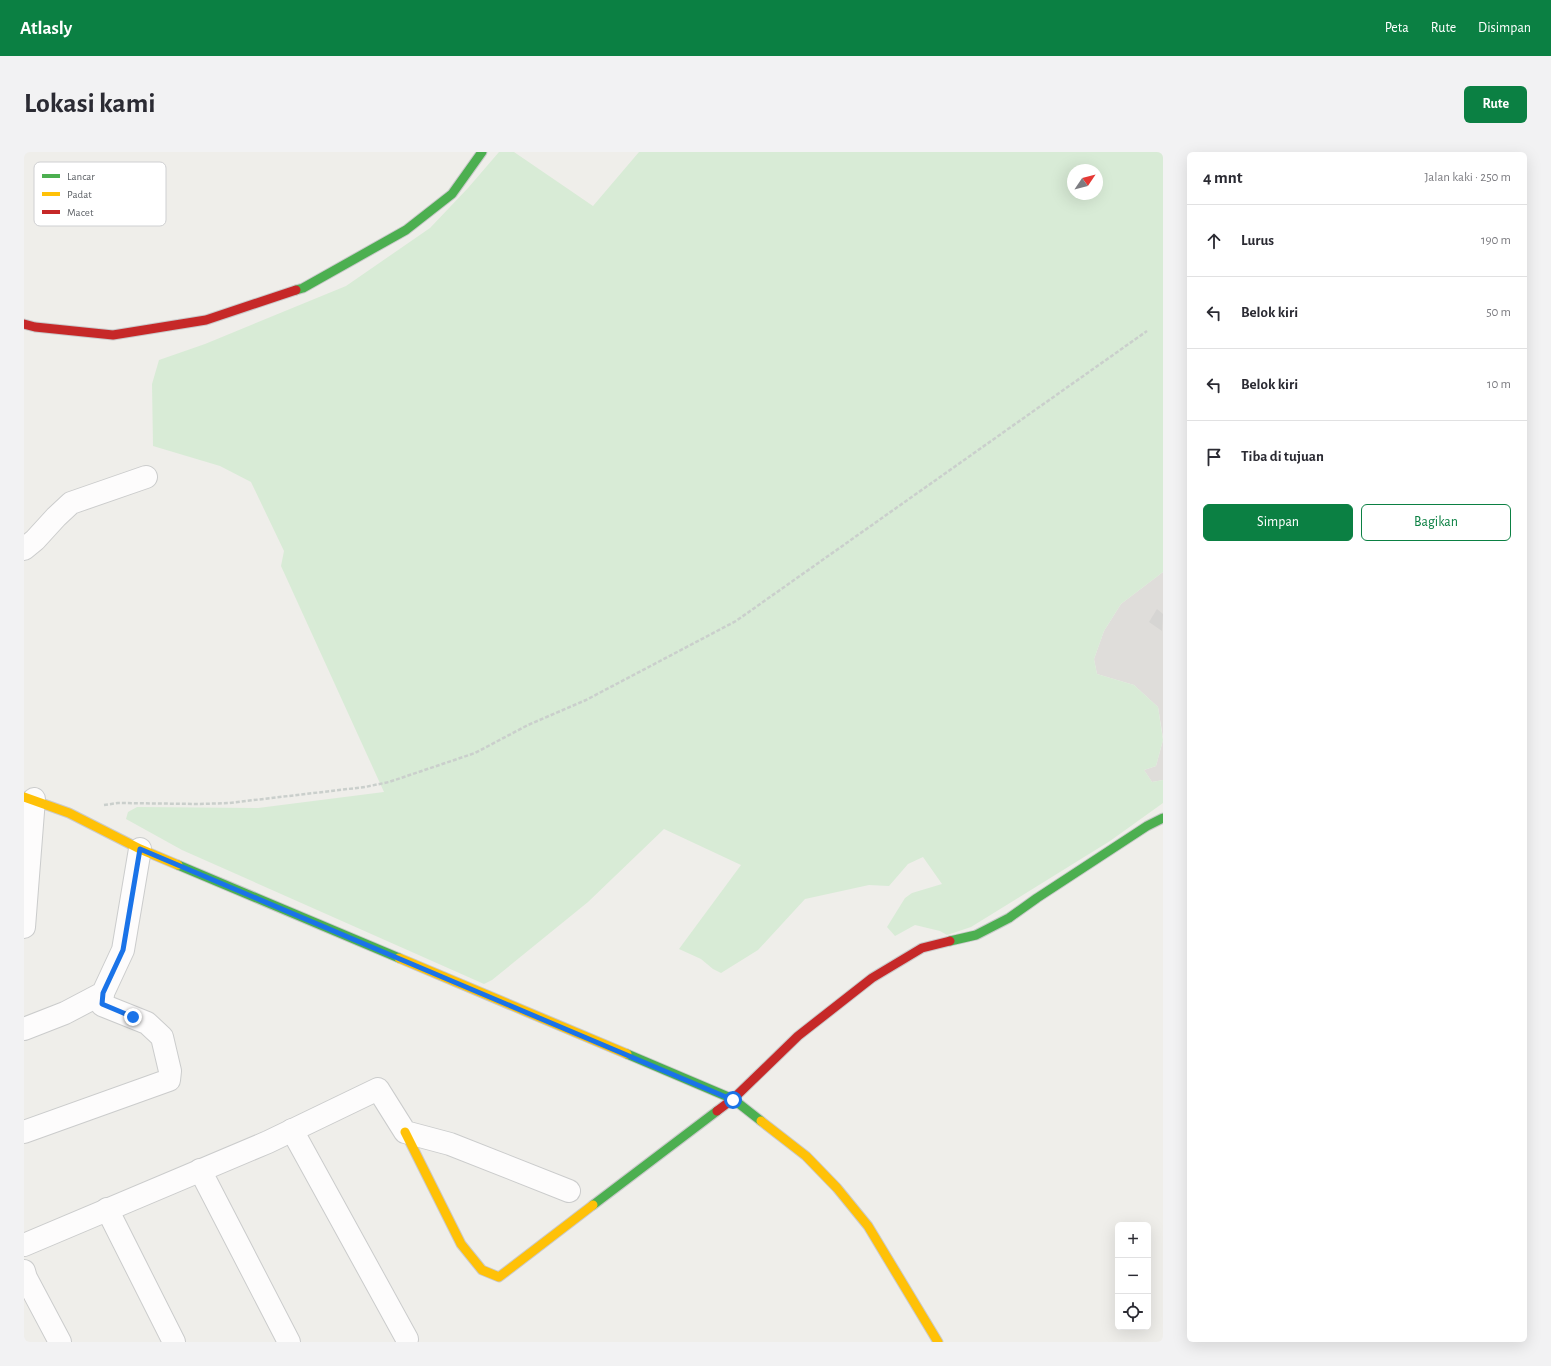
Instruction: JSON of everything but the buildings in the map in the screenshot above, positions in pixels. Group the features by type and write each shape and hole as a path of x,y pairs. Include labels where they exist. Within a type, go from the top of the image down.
{"street":[{"path":"24,324 35,327 113,335 206,320 303,288 406,230 452,194 482,152"},
{"path":"24,549 35,540 70,503 146,477"},
{"path":"24,927 29,798 85,820 140,849 733,1100 806,1156 837,1188 868,1226 938,1342"},
{"path":"24,1245 268,1142 378,1089 405,1132 461,1244 482,1270 499,1277 733,1100 798,1036 872,978 922,948 976,935 1009,918 1147,826 1163,818"},
{"path":"24,1132 169,1080 170,1071 162,1036 147,1023 102,1004 103,993 123,950 140,849"},
{"path":"24,1029 65,1013 103,993"},
{"path":"292,1130 407,1339"},
{"path":"405,1132 450,1144 569,1191"},
{"path":"200,1170 289,1342"},
{"path":"107,1209 174,1342"},
{"path":"24,1270 26,1278 60,1342"}],"path":[{"path":"85,820 92,809 103,805 118,803 229,803 365,787 390,782 475,753 528,725 586,700 736,621 1147,331"}],"shaded area":[{"path":"1163,572 1163,738 1158,707 1134,685 1097,674 1094,659 1104,631 1121,604"},
{"path":"1163,740 1163,780 1152,782 1144,770 1156,766"}],"green space":[{"path":"499,152 514,152 593,206 639,152 1163,152 1163,572 1121,604 1104,631 1094,659 1097,674 1134,685 1158,707 1163,740 1156,766 1144,770 1152,782 1163,780 1163,803 1110,841 971,927 947,935 940,931 915,925 895,936 887,927 905,898 912,893 942,884 923,857 908,864 889,886 869,885 805,899 758,950 721,973 713,969 701,959 679,949 741,865 664,829 588,902 492,980 484,984 182,850 126,819 128,812 137,807 258,808 384,792 281,566 284,551 251,482 220,466 153,446 152,384 159,360 205,344 346,286 430,228 468,188"}],"traffic: fast":[{"path":"296,290 303,288 406,230 452,194 482,152"},
{"path":"950,941 976,935 1009,918 1147,826 1163,818"},
{"path":"178,865 399,958"},
{"path":"627,1054 733,1099 761,1121"},
{"path":"593,1205 717,1111"}],"traffic: slow":[{"path":"24,797 69,813 140,849 178,865"},
{"path":"399,958 627,1054"},
{"path":"761,1121 806,1156 837,1188 868,1226 938,1342"},
{"path":"405,1132 461,1244 482,1270 499,1277 593,1205"}],"traffic: jam":[{"path":"24,324 35,327 113,335 206,320 296,290"},
{"path":"717,1111 733,1099 798,1036 872,978 922,948 950,941"}],"route":[{"path":"133,1017 102,1004 103,993 123,950 125,930 140,849 733,1100"}]}
